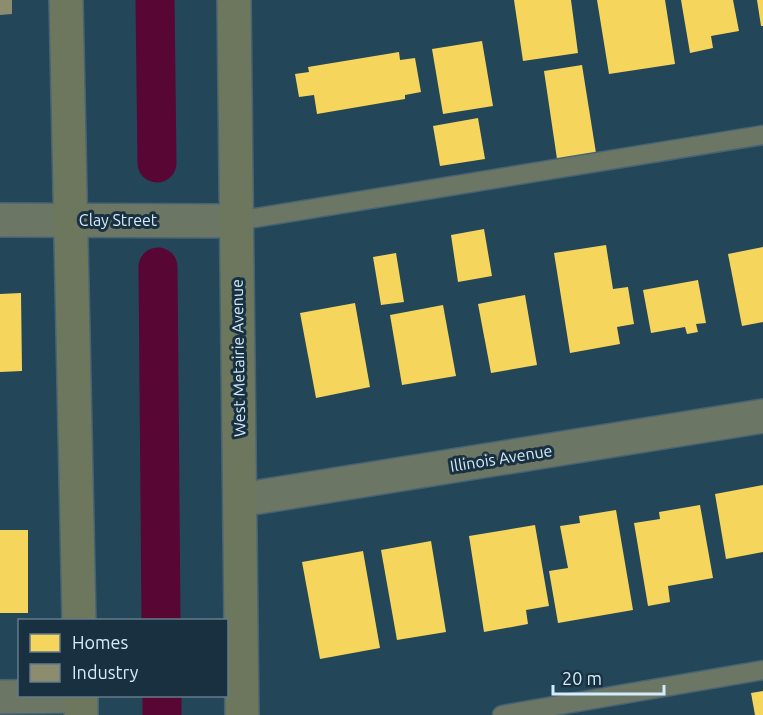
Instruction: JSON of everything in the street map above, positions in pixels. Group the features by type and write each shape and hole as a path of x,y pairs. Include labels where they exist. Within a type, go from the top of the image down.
{"main road":[{"path":"66,0 79,619"},
{"name":"West Metairie Avenue","path":"234,0 242,715"}],"street":[{"name":"Clay Street","path":"0,220 236,221"},
{"name":"Illinois Avenue","path":"240,500 763,416"},
{"path":"0,697 81,702"}],"lane":[{"path":"236,221 763,135"},
{"path":"502,715 763,670"}],"building: Homes":[{"path":"514,0 571,0 578,53 523,61"},
{"path":"597,0 665,0 675,64 609,74"},
{"path":"681,0 733,0 739,31 711,36 713,48 690,53"},
{"path":"757,0 763,0 763,26 761,26"},
{"path":"482,41 493,106 443,114 432,49"},
{"path":"399,52 400,60 415,58 421,92 405,95 405,99 317,114 314,95 299,97 295,74 309,72 308,67"},
{"path":"582,65 596,153 557,159 544,71"},
{"path":"478,118 485,159 440,166 433,126"},
{"path":"484,229 492,276 458,282 451,235"},
{"path":"606,245 613,289 628,287 634,324 617,327 620,344 570,353 554,253"},
{"path":"763,247 763,322 742,326 728,254"},
{"path":"396,253 404,302 381,305 373,257"},
{"path":"698,280 706,323 696,324 698,332 687,334 685,327 651,333 643,290"},
{"path":"21,293 22,371 0,372 0,294"},
{"path":"525,295 537,365 491,373 478,304"},
{"path":"355,303 370,387 316,398 300,313"},
{"path":"443,305 456,376 402,385 390,315"},
{"path":"763,485 763,552 726,559 715,494"},
{"path":"700,505 713,578 668,586 670,602 648,606 634,523 660,519 659,512"},
{"path":"616,510 633,610 558,623 549,571 568,568 560,526 580,523 579,516"},
{"path":"535,525 549,606 526,610 528,624 484,632 469,536"},
{"path":"0,530 28,530 28,613 0,613"},
{"path":"431,541 446,632 397,640 381,550"},
{"path":"363,551 380,648 320,659 302,562"},
{"path":"763,691 763,715 755,715 751,693"}],"building: Industry":[{"path":"0,0 12,0 12,14 0,15"}],"waterway":[{"path":"155,0 157,163"},
{"path":"158,267 161,619"},
{"path":"162,697 162,715"}]}
